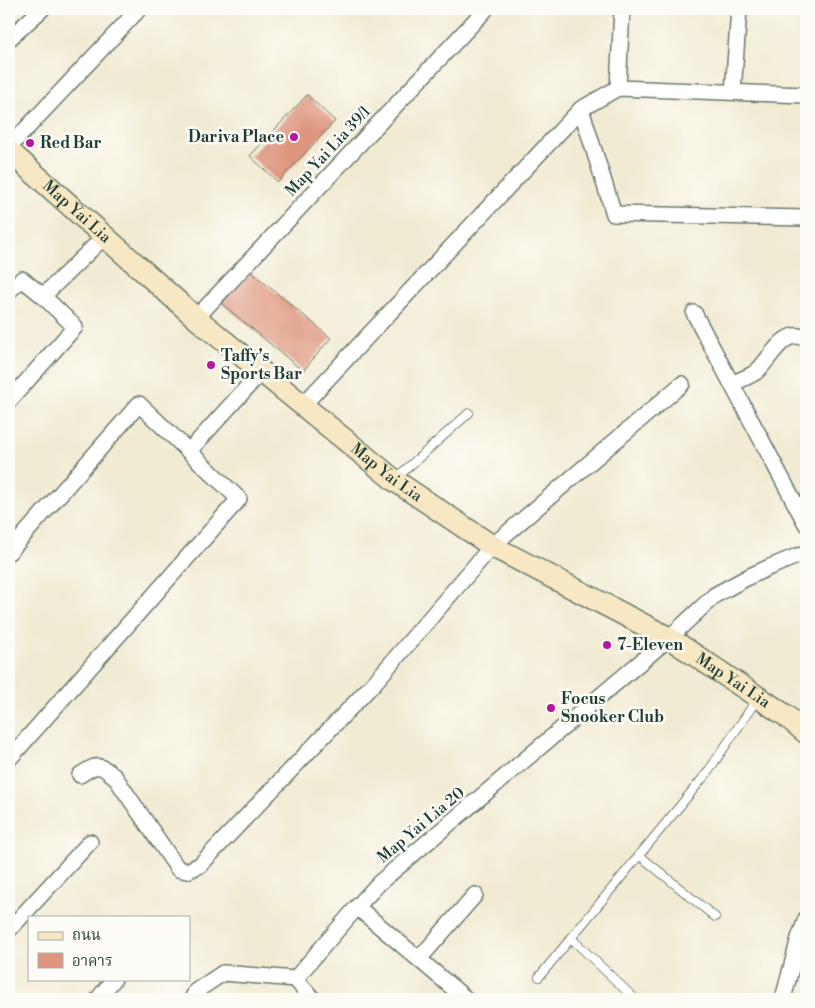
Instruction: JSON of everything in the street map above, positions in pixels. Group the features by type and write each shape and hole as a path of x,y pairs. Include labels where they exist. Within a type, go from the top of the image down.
{"street":[{"path":"9,39 42,9"},
{"path":"9,147 139,9"},
{"name":"Map Yai Lia 39/1","path":"196,318 486,9"},
{"path":"618,88 622,9"},
{"path":"733,92 739,9"},
{"path":"303,405 581,109 618,88 806,95"},
{"path":"581,109 614,214 806,218"},
{"name":"Map Yai Lia","path":"9,152 196,318 394,480 492,546 669,638 785,716 806,733"},
{"path":"43,296 104,237"},
{"path":"9,291 22,279 75,327 9,401"},
{"path":"694,313 806,524"},
{"path":"732,384 754,373 784,339 791,336 801,336 806,339"},
{"path":"189,452 261,372"},
{"path":"80,775 92,767 106,769 178,869 187,871 200,865 375,682 492,546 682,384"},
{"path":"9,552 139,404 239,499 9,759"},
{"name":"Map Yai Lia 20","path":"295,979 379,883 669,638 715,594 770,567 797,556 806,555"},
{"path":"9,930 90,842"},
{"path":"419,959 475,895"},
{"path":"357,907 466,999"},
{"path":"783,999 806,919"},
{"path":"192,999 196,991 223,974 295,979 313,999"},
{"path":"98,999 113,980"}],"lane":[{"path":"394,480 470,413"},
{"path":"538,977 707,773 758,698"},
{"path":"639,855 715,917"},
{"path":"571,938 636,999"}],"building":[{"name":"Dariva Place","path":"307,95 335,121 278,182 250,156"},
{"path":"250,271 331,338 303,371 222,304"}],"place":[{"name":"Dariva Place","path":"294,137"},
{"name":"Red Bar","path":"30,143"},
{"name":"Taffy's Sports Bar","path":"211,365"},
{"name":"7-Eleven","path":"607,645"},
{"name":"Focus Snooker Club","path":"551,708"}]}
